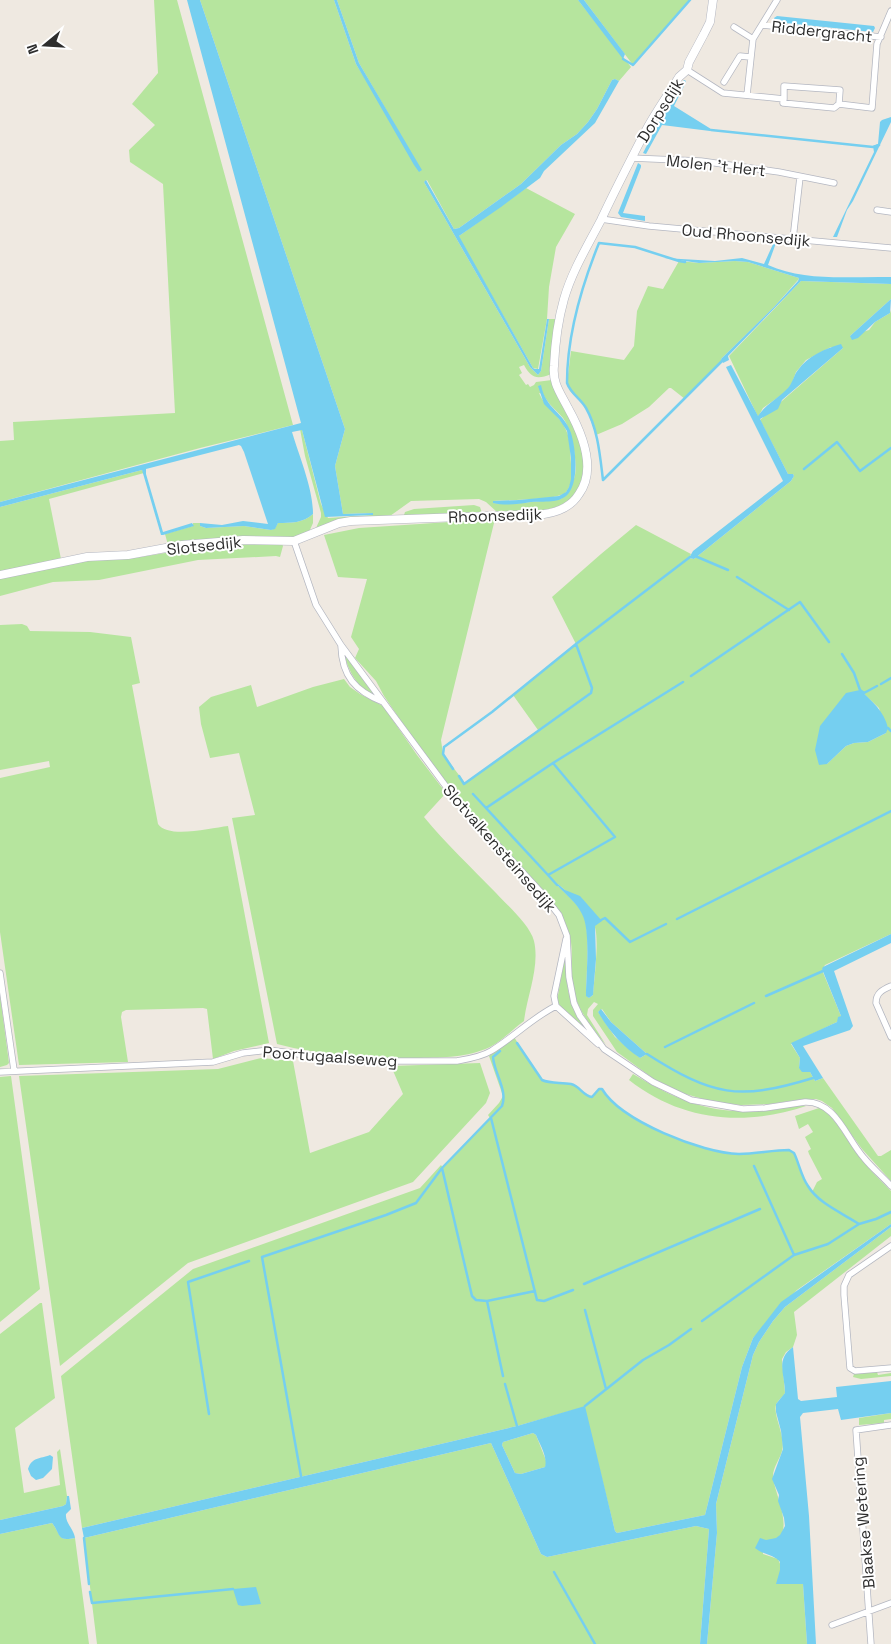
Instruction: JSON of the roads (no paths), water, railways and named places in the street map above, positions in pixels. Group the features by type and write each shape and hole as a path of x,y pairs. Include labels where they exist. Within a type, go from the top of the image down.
{"street":[{"name":"Dorpsdijk","path":"601,219 645,132 679,77 687,70 689,62 710,22 714,0"},
{"path":"747,96 753,39 777,0"},
{"path":"839,104 840,90 784,86 784,103 834,108 839,104 872,108 878,44 891,11"},
{"name":"Riddergracht","path":"762,25 881,36"},
{"path":"734,27 753,39"},
{"path":"724,82 740,56 750,57"},
{"path":"687,70 723,93 784,99"},
{"name":"Molen 't Hert","path":"631,158 701,161 778,172 834,183"},
{"path":"793,238 800,177"},
{"path":"877,210 891,212"},
{"name":"Oud Rhoonsedijk","path":"601,219 649,226 891,248"},
{"name":"Rhoonsedijk","path":"294,541 345,522 544,514 560,511 572,502 582,490 586,477 585,451 577,425 555,384 553,369 564,299 601,219"},
{"name":"Slotsedijk","path":"0,575 88,557 128,555 182,546 243,540 294,541"},
{"path":"294,541 316,606 341,645 384,703"},
{"path":"341,645 343,667 352,681 371,697 384,703"},
{"name":"Slotvalkensteinsedijk","path":"384,703 460,806 550,903 563,924 567,936 569,977 574,1003 585,1024 604,1048 618,1060 653,1082 691,1100 743,1109 805,1102 822,1105 832,1113 863,1157 891,1186"},
{"path":"567,936 554,996 556,1006 590,1039 604,1048"},
{"path":"0,973 14,1070"},
{"path":"891,986 879,993 876,997 876,1003 891,1037"},
{"name":"Poortugaalseweg","path":"0,1072 213,1062 243,1053 269,1050 349,1061 457,1061 490,1051 540,1014 556,1006"},
{"path":"891,1246 849,1275 844,1286 844,1295 850,1368 855,1371 891,1368"},
{"name":"Blaakse Wetering","path":"832,1625 870,1612 856,1430 891,1425"},
{"path":"871,1644 870,1612 891,1604"}],"water":[{"path":"187,0 200,0 345,429 335,466 343,514 373,513 373,515 325,517 302,430 292,432 311,494 313,514 301,521 278,523 275,529 244,526 206,528 200,526 200,523 222,525 243,521 268,524 244,452 239,445 146,469 163,532 192,523 194,526 163,535 161,535 142,470 0,507 0,502 301,423"},
{"path":"334,0 337,0 359,63 422,170 419,172 356,64"},
{"path":"578,0 584,0 625,54 623,59"},
{"path":"777,16 874,26 875,28 873,32 775,22 774,18"},
{"path":"612,80 619,81 595,123 544,171 540,178 459,236 535,369 539,369 547,319 549,319 541,371 538,375 530,367 424,182 426,180 454,229 459,228 521,184 561,145 577,134 597,109"},
{"path":"684,80 686,81 685,84 674,106 711,129 710,131 662,125 646,154 643,153 664,112"},
{"path":"891,117 891,122 847,210 837,237 833,237 874,152 873,146 878,144 880,122"},
{"path":"638,163 641,167 623,213 645,216 645,221 621,217 618,213"},
{"path":"774,242 776,243 768,265 797,274 812,276 891,277 891,284 801,281 728,356 729,360 723,363 721,359 774,307 799,278 748,262 699,263 664,258 715,261 742,258 764,264"},
{"path":"891,299 890,313 875,322 858,338 852,340 850,336"},
{"path":"841,344 843,348 782,400 778,409 760,419 788,474 793,474 794,476 791,481 694,559 689,558 693,551 783,481 726,367 731,365 758,416 788,388 802,365 823,351"},
{"path":"541,385 547,400 564,420 571,433 575,459 572,488 567,495 554,501 507,505 493,503 493,501 559,496 566,492 569,487 571,458 567,431 559,419 544,404 538,386"},
{"path":"860,690 884,716 888,728 886,733 868,742 854,743 846,746 827,764 819,765 815,750 820,726 846,693"},
{"path":"558,884 565,890 580,896 602,921 595,926 596,959 593,995 589,998 586,996 587,942 585,922 577,906"},
{"path":"891,934 891,943 834,971 853,1026 850,1030 803,1046 823,1078 815,1081 810,1072 802,1072 799,1068 800,1058 791,1043 837,1022 838,1017 841,1016 822,969 823,967"},
{"path":"601,1009 611,1022 647,1054 640,1058 622,1043 611,1032 598,1012"},
{"path":"891,1224 891,1227 785,1307 759,1342 753,1355 716,1504 717,1533 707,1644 700,1644 709,1529 696,1526 547,1557 541,1554 491,1443 84,1538 82,1528 517,1426 585,1406 617,1533 705,1515 742,1367 753,1338 781,1302","holes":["533,1433 536,1435 544,1455 545,1467 521,1474 515,1473 502,1445 503,1442"]},
{"path":"793,1347 798,1399 801,1401 837,1397 836,1387 891,1381 891,1413 841,1420 838,1409 803,1413 800,1417 809,1516 816,1644 807,1644 803,1584 776,1584 780,1562 755,1548 760,1538 766,1540 776,1538 785,1526 778,1501 779,1495 772,1479 783,1449 776,1404 785,1393 782,1368 784,1357"},
{"path":"50,1455 53,1457 52,1469 43,1478 36,1480 31,1476 28,1469 30,1465 37,1459"},
{"path":"67,1496 69,1496 71,1509 66,1514 66,1517 75,1538 62,1538 52,1523 0,1534 0,1520 63,1506 66,1504"},
{"path":"256,1587 261,1604 238,1605 233,1589"}],"waterway":[{"path":"623,59 633,65 690,0"},
{"path":"711,130 873,147 879,145"},
{"path":"685,262 635,247 599,243 581,294 570,348 567,383 590,416 598,443 603,480 723,360"},
{"path":"804,469 837,442 860,471 891,448"},
{"path":"695,556 728,570"},
{"path":"459,776 464,784 591,693 592,688 576,644 690,557"},
{"path":"737,577 789,610"},
{"path":"691,676 800,602 829,642"},
{"path":"453,769 443,754 444,747 492,712 576,644"},
{"path":"842,654 854,673 860,690 864,693 877,686"},
{"path":"881,684 891,678"},
{"path":"486,808 553,763 683,682"},
{"path":"888,728 891,731"},
{"path":"473,794 548,875 615,837 553,763"},
{"path":"677,919 891,811"},
{"path":"548,875 557,885"},
{"path":"601,920 605,918 630,942 666,924"},
{"path":"766,996 823,971"},
{"path":"665,1047 754,1003"},
{"path":"517,1043 542,1080 571,1084 592,1097 599,1089 602,1089 626,1113 684,1141 705,1148 739,1154 789,1150 794,1153 812,1192 824,1203 859,1224"},
{"path":"500,1051 493,1057 502,1088 502,1106 442,1168 472,1296 476,1300 487,1301 535,1291"},
{"path":"647,1054 690,1079 727,1090 745,1092 765,1090 813,1078"},
{"path":"491,1118 537,1300 544,1301 573,1290"},
{"path":"754,1166 794,1255"},
{"path":"301,1476 262,1257 416,1203 442,1168"},
{"path":"584,1284 760,1209"},
{"path":"702,1321 794,1255 828,1244 859,1224 891,1212"},
{"path":"209,1414 188,1282 249,1261"},
{"path":"487,1301 503,1376"},
{"path":"585,1310 606,1389"},
{"path":"585,1406 643,1360 669,1345 691,1329"},
{"path":"505,1384 517,1426"},
{"path":"84,1538 89,1584"},
{"path":"554,1572 595,1644"},
{"path":"90,1592 92,1603 233,1589"}]}
